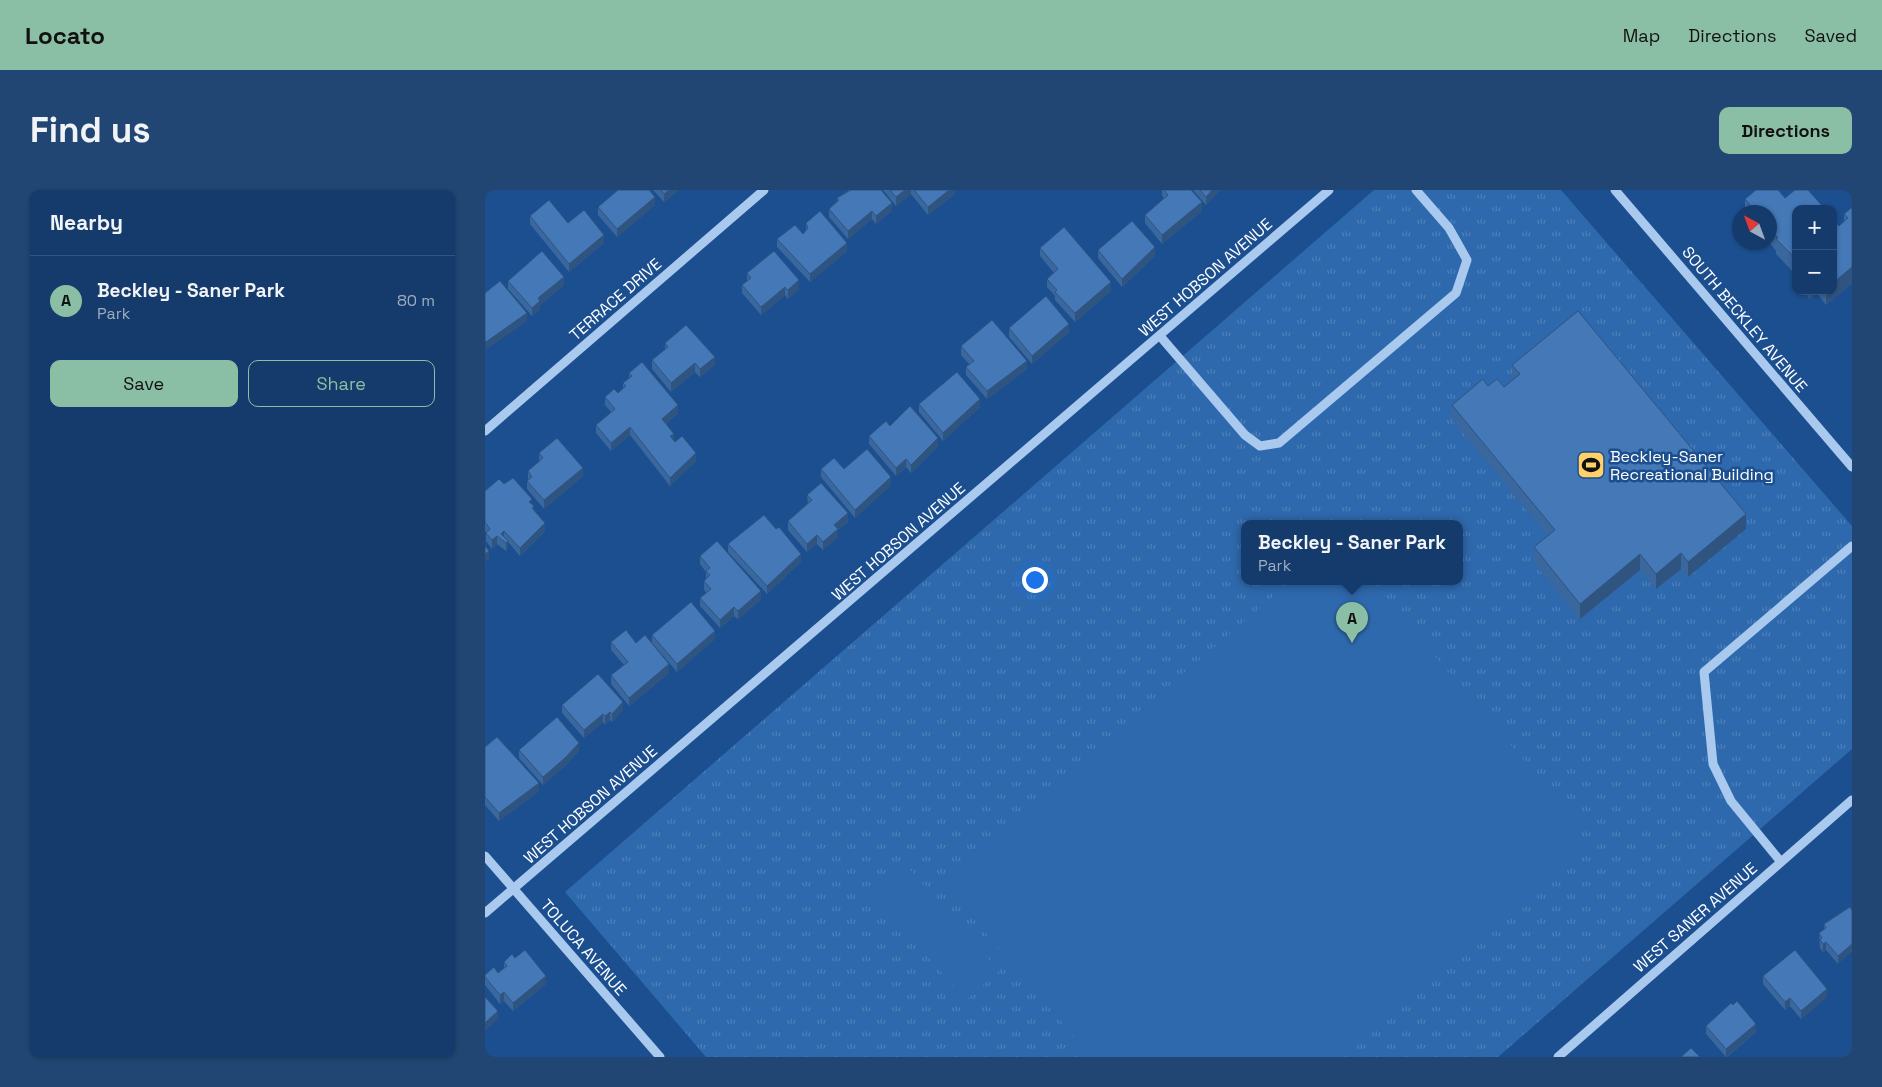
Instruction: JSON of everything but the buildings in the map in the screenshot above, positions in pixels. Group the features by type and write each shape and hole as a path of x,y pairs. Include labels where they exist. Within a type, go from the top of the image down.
{"street":[{"name":"TERRACE DRIVE","path":"485,431 764,190"},
{"name":"WEST HOBSON AVENUE","path":"485,913 1329,190"},
{"path":"1160,336 1245,435 1260,446 1279,444 1456,293 1467,260 1449,228 1416,190"},
{"name":"SOUTH BECKLEY AVENUE","path":"1615,190 1852,467"},
{"path":"1781,862 1731,800 1713,764 1704,672 1852,546"},
{"name":"WEST SANER AVENUE","path":"1557,1057 1852,800"},
{"name":"TOLUCA AVENUE","path":"485,856 660,1057"}],"green space":[{"path":"1374,190 1561,190 1852,526 1852,749 1498,1057 706,1057 565,892"},
{"path":"1286,585 1374,585 1578,823 1576,851 1336,1057 1092,1057 941,881"},
{"path":"907,866 999,971 966,1000 874,895"}],"place":[{"name":"Beckley-Saner Recreational Building","path":"1591,465"},
{"name":"Beckley - Saner Park","path":"1352,643"}]}
